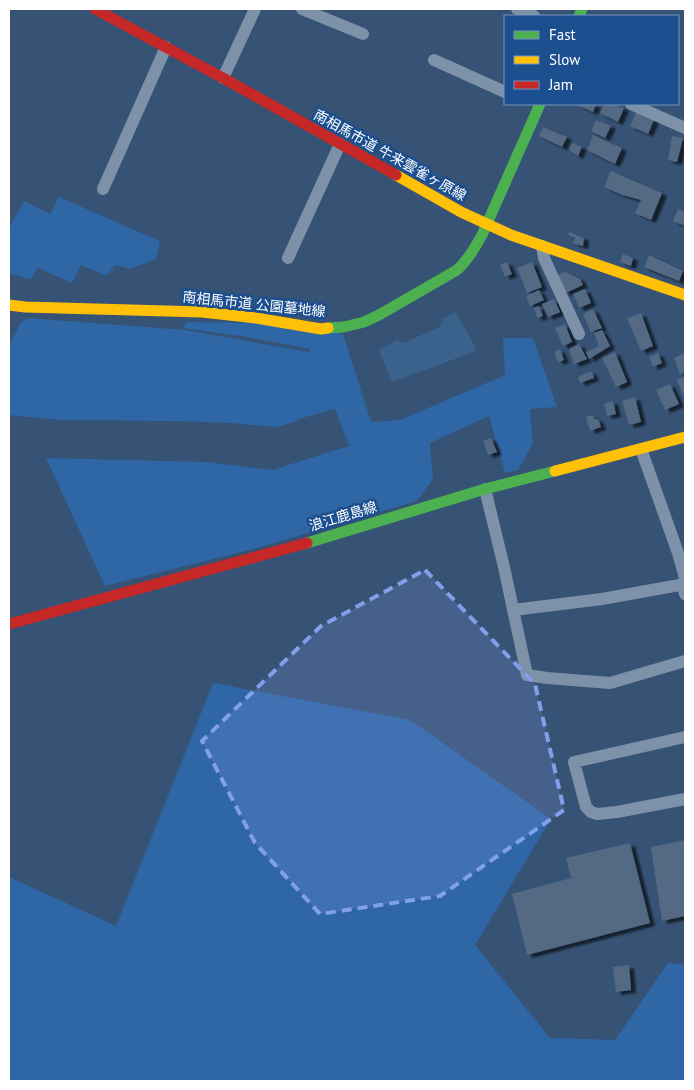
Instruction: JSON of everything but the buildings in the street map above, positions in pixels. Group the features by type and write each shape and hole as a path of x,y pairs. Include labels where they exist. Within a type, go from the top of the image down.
{"street":[{"name":"南相馬市道 牛来雲雀ヶ原線","path":"94,9 223,78 486,225 685,295"},
{"path":"302,9 363,34"},
{"path":"517,9 532,15"},
{"path":"223,78 251,10"},
{"path":"102,188 166,47"},
{"path":"434,60 504,92"},
{"name":"南相馬市道 公園墓地線","path":"9,305 202,312 256,318 321,329 344,327 364,322 457,270 471,255 486,225 536,105"},
{"path":"633,105 684,128"},
{"path":"288,258 340,144"},
{"path":"542,246 544,258 579,334"},
{"name":"浪江鹿島線","path":"9,624 294,547 485,489 685,437"},
{"path":"641,449 678,553 685,578 685,594"},
{"path":"485,489 527,675 610,683 685,661"},
{"path":"513,610 602,600 685,584"},
{"path":"685,737 574,762 586,807 591,812 597,814 617,812 685,799"}],"highlighted area":[{"path":"425,570 535,684 564,810 440,896 320,914 255,843 202,741 321,626"}],"shaded area":[{"path":"59,197 160,241 156,259 130,269 115,265 107,276 81,265 72,283 38,268 31,279 9,274 9,228 24,201 50,214"},
{"path":"456,313 476,348 474,352 392,382 379,350 397,340 403,343 438,328 442,324 441,319"},
{"path":"28,318 185,330 310,352 310,349 247,337 183,328 186,322 263,323 343,334 371,422 400,420 505,375 503,338 533,338 557,407 530,409 533,443 518,470 505,473 489,416 430,443 433,479 417,501 254,549 105,586 46,458 206,462 272,470 349,446 335,409 298,419 278,427 175,421 60,420 9,415 9,346 21,322"},
{"path":"213,683 410,720 551,819 475,945 550,1038 615,1040 668,963 685,965 685,1081 9,1081 9,877 116,926"}],"traffic: fast":[{"path":"579,15 582,9"},
{"path":"328,328 344,327 364,322 461,266 471,254 482,235 540,105"},
{"path":"307,543 485,489 555,471"}],"traffic: slow":[{"path":"396,175 461,212 511,235 685,295"},
{"path":"9,305 202,312 256,318 321,329 328,328"},
{"path":"555,471 685,437"}],"traffic: jam":[{"path":"95,9 396,175"},
{"path":"9,624 307,543"}]}
